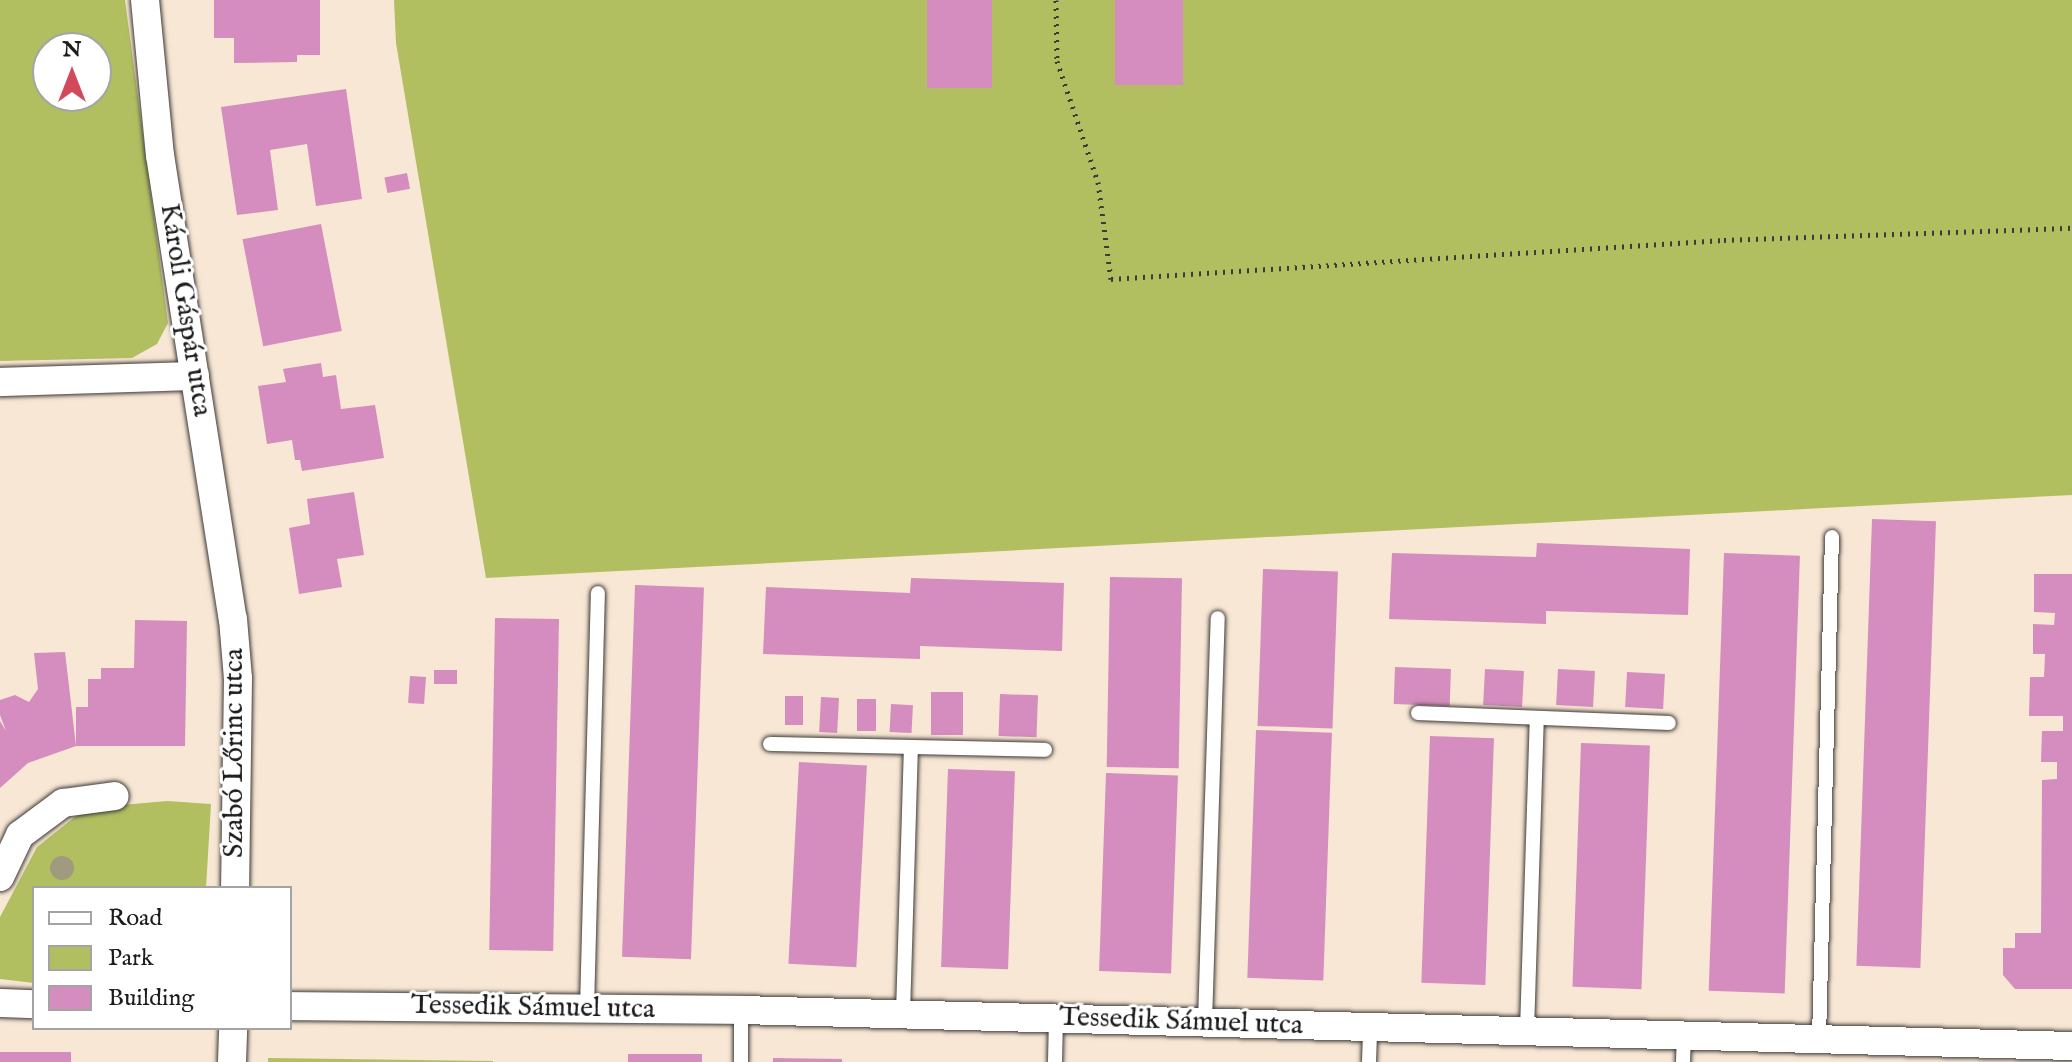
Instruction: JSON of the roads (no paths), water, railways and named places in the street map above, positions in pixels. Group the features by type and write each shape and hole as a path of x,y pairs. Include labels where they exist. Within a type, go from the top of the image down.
{"street":[{"name":"Károli Gáspár utca","path":"145,0 160,155 233,619"},
{"path":"0,382 195,376"},
{"name":"Szabó Lőrinc utca","path":"233,619 238,678 235,886"},
{"path":"0,877 20,835 63,803 115,796"},
{"path":"0,1003 32,1004"},
{"name":"Tessedik Sámuel utca","path":"292,1006 741,1010 1527,1031 1683,1049 1819,1039 1996,1053 2072,1046"},
{"path":"232,1062 233,1030"}],"lane":[{"path":"1819,1039 1832,537"},
{"path":"587,1009 598,593"},
{"path":"1205,1022 1218,618"},
{"path":"1418,713 1669,723"},
{"path":"1527,1031 1537,720"},
{"path":"770,744 1045,750"},
{"path":"903,1014 911,747"},
{"path":"741,1010 741,1062"},
{"path":"1055,1062 1056,1018"},
{"path":"1369,1062 1370,1027"}]}
